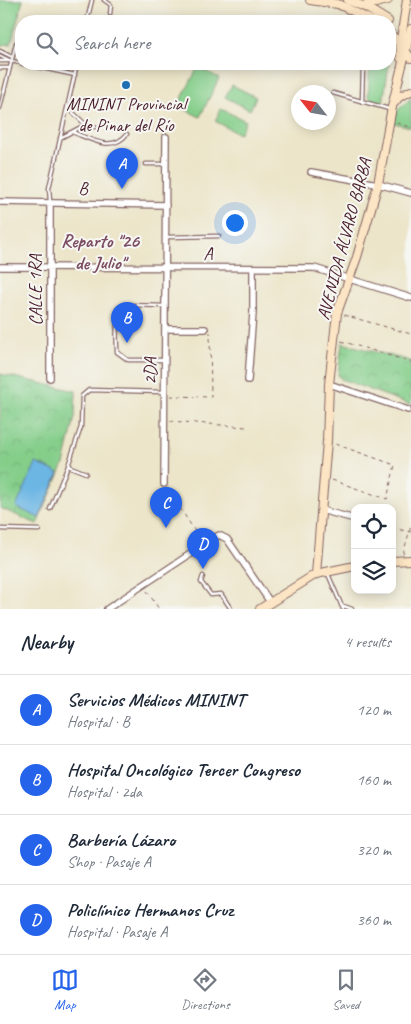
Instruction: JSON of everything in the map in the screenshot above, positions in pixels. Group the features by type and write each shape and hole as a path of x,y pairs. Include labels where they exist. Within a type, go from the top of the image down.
{"street":[{"path":"310,0 338,4 361,15"},
{"path":"348,0 378,15"},
{"path":"363,6 388,0"},
{"name":"AVENIDA ÁLVARO BARBA","path":"406,51 402,33 407,0"},
{"path":"396,28 410,41"},
{"name":"AVENIDA ÁLVARO BARBA","path":"316,574 327,441 329,384 337,313 378,184 391,108 401,63 410,41 411,29"},
{"path":"396,40 406,51"},
{"path":"391,108 399,97 411,91"},
{"name":"2DA","path":"164,484 166,137"},
{"path":"311,172 378,184 411,193"},
{"name":"B","path":"0,202 166,205"},
{"name":"CALLE 1RA","path":"50,203 50,378"},
{"name":"A","path":"0,266 314,268 410,298"},
{"path":"248,380 254,313 253,268"},
{"path":"410,298 411,290"},
{"path":"165,329 205,328"},
{"path":"329,384 408,410"},
{"path":"320,510 351,518"},
{"path":"107,609 216,535 225,537 270,602"},
{"path":"396,561 411,560"},
{"path":"260,609 316,574 351,567"}],"lane":[{"path":"88,15 92,0"},
{"path":"104,0 112,5 110,14"},
{"path":"0,108 15,46"},
{"path":"0,51 12,57"},
{"path":"0,56 15,62"},
{"path":"0,61 11,61"},
{"path":"0,68 10,68"},
{"path":"51,70 75,75"},
{"path":"50,203 49,188 76,70"},
{"path":"362,102 363,70"},
{"path":"336,94 391,108"},
{"path":"60,138 83,126 95,127 84,123 68,108"},
{"path":"72,132 109,145 122,141 127,134"},
{"path":"146,164 166,164"},
{"path":"166,237 219,236"},
{"path":"165,360 128,360 116,352 118,317 124,307 128,305 166,306"},
{"path":"50,509 68,466 81,427 82,396 85,392 89,390 165,394"},
{"path":"68,466 86,473"},
{"path":"0,529 39,530"},
{"path":"326,571 343,609"},
{"path":"203,576 201,582 210,595 221,594 231,609"},
{"path":"341,605 352,609"}],"path":[{"path":"389,122 411,127"},
{"path":"337,313 411,334"},
{"path":"165,394 211,398 210,330 205,328"},
{"path":"333,338 411,362"},
{"path":"164,421 246,427"},
{"path":"324,477 387,499 394,466 327,441"},
{"path":"164,484 203,544"},
{"path":"401,560 411,526"},
{"path":"396,529 410,532"},
{"path":"142,584 159,609"}],"green space":[{"path":"0,0 23,0 19,15 15,15 15,29 11,44 0,45"},
{"path":"196,70 204,70 219,78 200,117 178,106"},
{"path":"370,70 388,70 383,103 371,101 368,95"},
{"path":"232,85 256,97 250,110 225,97"},
{"path":"411,98 411,127 394,123 397,111"},
{"path":"221,109 246,121 239,134 215,121"},
{"path":"342,343 411,361 411,405 341,379 338,375"},
{"path":"0,374 76,391 75,417 64,464 37,524 0,508"}],"water":[{"path":"36,463 59,473 39,518 16,507"}],"place":[{"name":"MININT Provincial de Pinar del Río","path":"126,85"},
{"name":"Servicios Médicos MININT","path":"122,189"},
{"name":"Hospital Oncológico Tercer Congreso","path":"127,343"},
{"name":"Barbería Lázaro","path":"166,528"},
{"name":"Policlínico Hermanos Cruz","path":"203,569"}],"district":[{"name":"Reparto \"26 de Julio\"","path":"100,252"}]}
